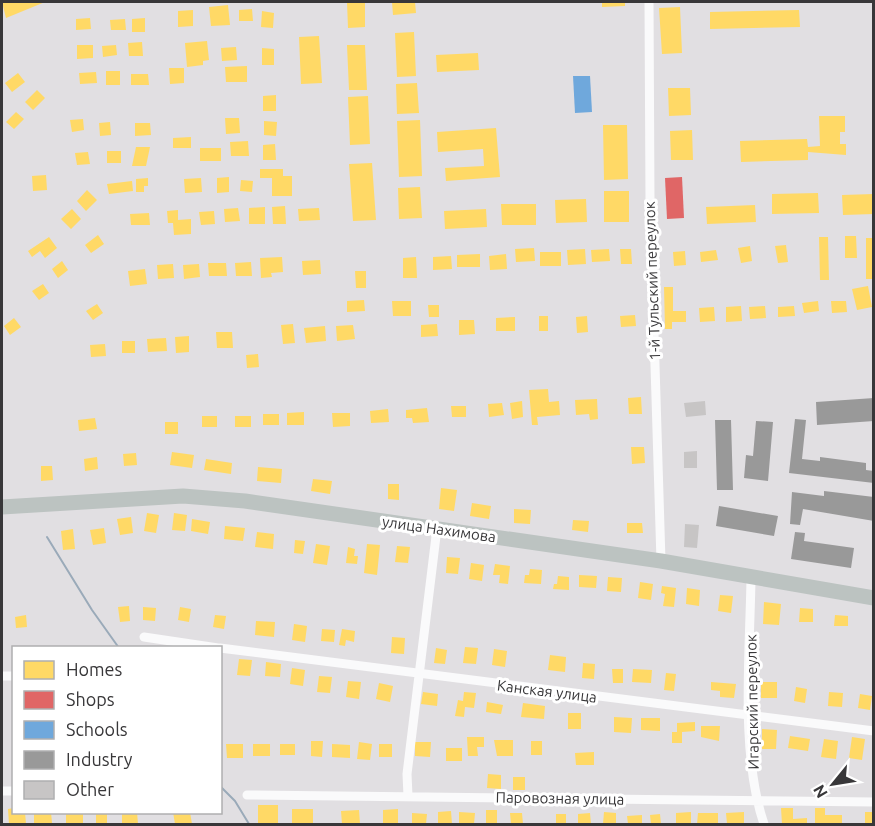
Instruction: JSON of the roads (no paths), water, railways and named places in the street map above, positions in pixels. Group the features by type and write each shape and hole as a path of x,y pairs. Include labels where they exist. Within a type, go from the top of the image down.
{"main road":[{"name":"улица Нахимова","path":"2,507 183,496 245,501 661,561 873,598"}],"street":[{"name":"1-й Тульский переулок","path":"649,2 650,202 661,561"},
{"path":"408,796 407,774 437,528"},
{"name":"Игарский переулок","path":"751,578 750,717 756,802 764,825"},
{"name":"Канская улица","path":"144,638 204,646"},
{"name":"Канская улица","path":"222,648 873,731"},
{"name":"Паровозная улица","path":"247,795 873,802"}],"waterway":[{"path":"47,537 92,610 118,646"},
{"path":"222,788 235,801 249,824"}]}
